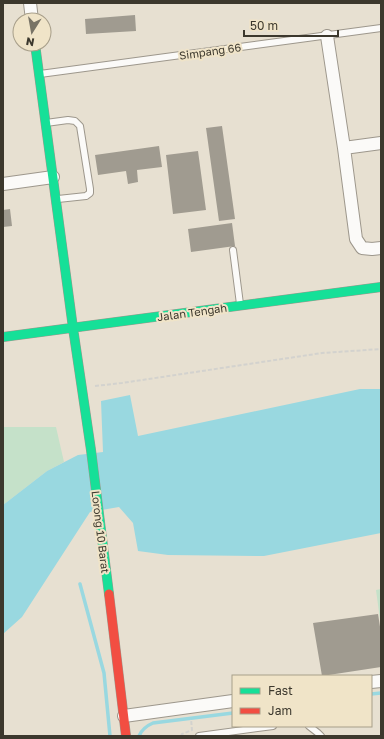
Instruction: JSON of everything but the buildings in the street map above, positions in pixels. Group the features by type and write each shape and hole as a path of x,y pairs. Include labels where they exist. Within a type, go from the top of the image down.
{"street":[{"path":"327,36 356,239 362,248 381,248"},
{"name":"Lorong 10 Barat","path":"36,52 91,450 126,736"},
{"path":"344,148 381,143"},
{"path":"3,184 53,178"},
{"name":"Jalan Tengah","path":"3,337 381,287"},
{"path":"124,716 232,701"}],"lane":[{"name":"Simpang 66","path":"39,74 381,28"},
{"path":"46,123 68,120 75,122 80,126 90,189 90,193 86,196 56,200"},
{"path":"233,250 240,306"},
{"path":"199,736 266,727"},
{"path":"310,727 321,736"}],"path":[{"path":"82,388 322,353 381,349"},
{"path":"181,736 182,734 192,730 191,721"}],"green space":[{"path":"3,427 56,427 64,462 47,471 3,505"},
{"path":"381,589 381,627 376,590"}],"water":[{"path":"360,389 381,389 381,533 264,556 168,555 138,551 133,523 119,507 90,512 22,617 3,634 3,505 47,471 78,455 103,452 101,401 130,395 138,436"}],"waterway":[{"path":"80,584 104,673 110,736"},
{"path":"372,694 381,693"},
{"path":"139,736 144,728 153,723 232,713"}],"traffic: fast":[{"path":"36,52 91,450 109,594"},
{"path":"3,337 381,287"}],"traffic: jam":[{"path":"109,594 126,736"}]}
